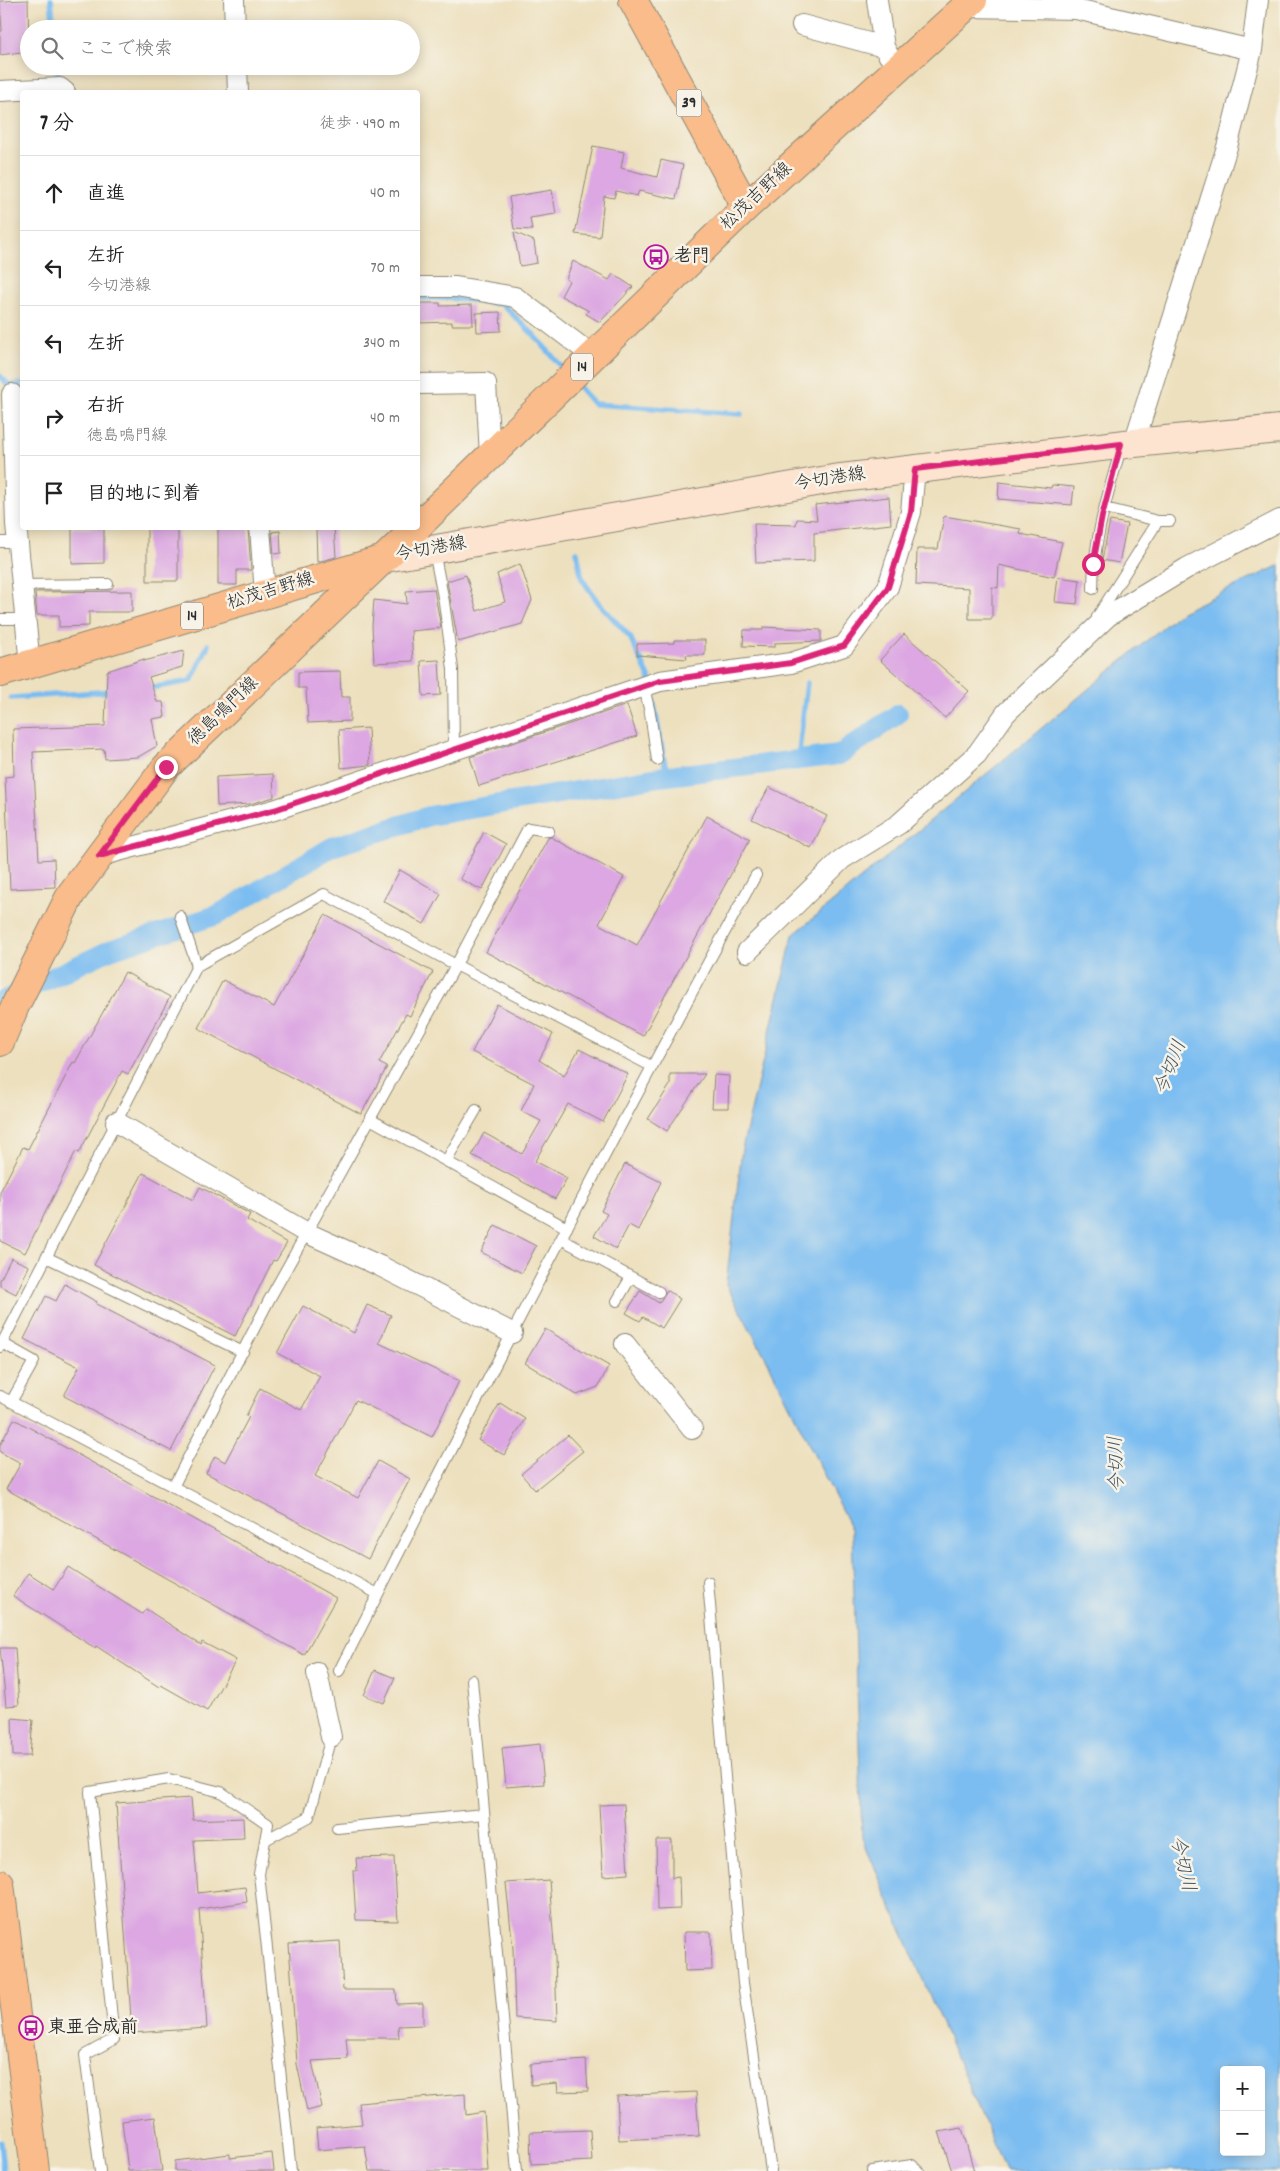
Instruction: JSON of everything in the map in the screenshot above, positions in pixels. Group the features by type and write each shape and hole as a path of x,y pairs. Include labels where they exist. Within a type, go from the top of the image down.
{"main road":[{"name":"39","path":"632,0 746,206"},
{"name":"松茂吉野線","path":"420,524 746,206 970,4"},
{"name":"今切港線","path":"384,558 833,479 1128,443 1280,429"},
{"name":"松茂吉野線","path":"0,673 384,558 414,530"},
{"name":"徳島鳴門線","path":"0,1042 15,1006 71,894 166,767 384,558"},
{"path":"0,1884 35,2171"}],"street":[{"path":"234,0 235,20"},
{"path":"876,0 884,47 896,70"},
{"path":"1128,443 1227,147 1252,50 1258,0"},
{"path":"970,4 1076,8 1252,50"},
{"path":"802,25 884,47"},
{"path":"237,75 238,90"},
{"path":"0,91 60,88 63,90"},
{"path":"420,287 456,287 515,297 593,356"},
{"path":"420,384 486,383 490,456"},
{"path":"11,394 19,510 9,542 22,585 30,664"},
{"path":"99,856 274,810 660,681 791,663 844,646 888,587 911,512 915,469"},
{"path":"747,952 842,859 899,824 977,754 1006,713 1108,616 1187,568 1280,520"},
{"path":"260,530 265,594"},
{"path":"116,1122 306,1233 380,1266 512,1333"},
{"path":"624,1344 692,1429"},
{"path":"317,1673 331,1737"}],"lane":[{"path":"1093,588 1093,564 1104,508 1128,443"},
{"path":"1104,508 1170,521"},
{"path":"1084,639 1158,520"},
{"path":"434,550 444,602 453,669 454,749"},
{"path":"22,585 108,584"},
{"path":"0,619 26,619"},
{"path":"644,687 650,712 657,760"},
{"path":"173,1487 306,1233 456,964 528,828 549,831"},
{"path":"338,1671 561,1239 756,875"},
{"path":"11,1402 34,1361 1,1345 197,966 324,894 652,1066"},
{"path":"180,916 197,966"},
{"path":"446,1161 476,1110"},
{"path":"370,1119 567,1228"},
{"path":"561,1239 659,1292"},
{"path":"46,1257 243,1352"},
{"path":"617,1301 631,1277"},
{"path":"0,1396 378,1594"},
{"path":"708,1582 743,1983 771,2171"},
{"path":"472,1680 517,2171"},
{"path":"265,1840 309,1817 331,1737"},
{"path":"100,2171 85,2055 114,2039 90,1792 169,1779 221,1792 268,1824 260,1874 292,2171"},
{"path":"338,1828 484,1814"},
{"path":"872,2171 912,2165 919,2171"}],"water":[{"name":"今切川","path":"1280,565 1280,2171 1005,2171 862,1838 852,1531 767,1360 726,1285 742,1149 793,935 1181,612"}],"building":[{"path":"28,0 28,20 20,20 20,52 0,55 0,31 2,31 0,1"},
{"path":"593,146 624,152 621,168 657,177 661,160 683,165 676,199 639,191 637,196 616,191 614,198 604,196 600,237 575,234"},
{"path":"552,190 556,214 530,218 532,230 514,229 509,197"},
{"path":"514,232 534,241 537,263 520,266"},
{"path":"573,261 609,280 613,274 633,287 600,322 586,314 589,311 561,296 569,281 566,279"},
{"path":"420,303 440,303 440,306 472,305 473,325 452,325 452,322 420,323"},
{"path":"500,312 501,331 477,332 476,313"},
{"path":"999,482 1051,488 1052,485 1074,487 1072,505 998,499"},
{"path":"889,497 891,524 814,533 814,561 756,563 754,524 796,525 797,519 817,520 815,505"},
{"path":"944,516 1021,529 1020,534 1062,542 1054,577 999,565 998,588 992,587 992,619 969,619 969,588 916,585 917,549 938,549"},
{"path":"1110,521 1127,524 1119,563 1102,560"},
{"path":"72,530 104,530 104,563 72,564"},
{"path":"147,530 178,530 178,581 147,581"},
{"path":"218,530 248,530 251,570 237,570 237,585 218,585"},
{"path":"316,530 334,530 336,557 317,562"},
{"path":"280,531 281,553 274,554 272,532"},
{"path":"520,564 532,600 522,624 458,642 447,581 466,575 477,611 505,602 497,574"},
{"path":"1058,577 1080,580 1077,604 1055,602"},
{"path":"434,589 441,628 411,631 413,661 374,663 372,626 374,600 407,604 406,591"},
{"path":"132,591 132,612 89,612 89,626 59,627 59,615 37,615 35,592"},
{"path":"763,627 821,630 821,641 775,643 775,647 743,646 744,630 763,630"},
{"path":"904,634 969,691 945,718 880,660"},
{"path":"674,640 705,640 705,655 686,655 687,659 637,655 637,644 674,643"},
{"path":"184,651 182,667 149,677 157,702 163,702 165,717 152,719 157,746 138,757 105,759 104,749 33,752 39,860 54,859 55,887 10,889 5,777 14,776 13,729 105,726 107,671 144,659 144,661"},
{"path":"439,660 441,695 423,696 421,661"},
{"path":"340,671 341,697 350,697 350,721 308,723 306,688 298,688 298,672"},
{"path":"627,705 637,736 479,786 470,757"},
{"path":"368,728 370,765 341,768 339,730"},
{"path":"273,774 274,797 250,804 217,806 216,777"},
{"path":"769,787 827,816 811,848 752,819"},
{"path":"707,816 750,839 643,1036 486,952 548,838 551,837 624,877 599,924 637,945"},
{"path":"484,832 506,844 482,890 460,879"},
{"path":"400,870 441,894 424,924 383,901"},
{"path":"325,915 433,972 410,1016 406,1014 379,1063 387,1067 361,1114 198,1028 223,980 274,1007"},
{"path":"125,972 170,997 128,1074 122,1071 79,1153 76,1151 25,1253 0,1241 0,1192 23,1147 28,1149 73,1062 75,1063"},
{"path":"497,1004 553,1034 539,1060 564,1076 579,1049 628,1074 603,1122 568,1104 535,1161 567,1178 555,1199 472,1155 484,1133 522,1154 541,1121 521,1111 534,1084 472,1052"},
{"path":"670,1074 705,1074 667,1131 648,1119 670,1085"},
{"path":"714,1075 729,1076 728,1108 712,1108"},
{"path":"625,1164 661,1182 638,1230 629,1225 616,1249 594,1236 607,1214 601,1211"},
{"path":"143,1173 193,1200 200,1187 250,1214 247,1220 287,1243 276,1261 273,1260 235,1336 94,1265"},
{"path":"495,1225 536,1246 522,1273 481,1252"},
{"path":"11,1258 29,1266 16,1294 0,1286 0,1280"},
{"path":"65,1284 97,1302 96,1304 215,1365 171,1451 64,1396 79,1367 24,1339 46,1296 56,1301"},
{"path":"667,1290 680,1299 662,1328 643,1317 640,1321 626,1313 640,1291 659,1303"},
{"path":"367,1305 391,1315 379,1343 459,1381 432,1437 356,1400 315,1476 358,1498 378,1461 410,1479 368,1559 206,1473 215,1456 225,1462 249,1417 246,1416 260,1388 301,1410 320,1376 277,1353 303,1306 354,1333"},
{"path":"545,1329 609,1366 598,1387 577,1395 525,1363"},
{"path":"500,1403 525,1419 504,1455 478,1440"},
{"path":"14,1419 336,1598 304,1655 6,1489 21,1463 0,1452 0,1445"},
{"path":"568,1435 583,1451 535,1490 521,1474"},
{"path":"68,1567 142,1614 146,1609 201,1645 202,1642 236,1660 207,1711 161,1685 159,1687 13,1596 28,1573 54,1589"},
{"path":"0,1648 15,1648 19,1705 6,1706"},
{"path":"375,1670 395,1678 384,1703 364,1695"},
{"path":"12,1718 33,1720 30,1756 13,1756"},
{"path":"540,1744 544,1784 506,1787 502,1748"},
{"path":"191,1798 193,1820 243,1818 244,1838 194,1840 198,1893 245,1887 247,1902 199,1909 207,2028 132,2033 116,1803"},
{"path":"624,1804 628,1874 603,1876 599,1805"},
{"path":"656,1840 672,1840 672,1878 679,1877 680,1909 657,1910"},
{"path":"394,1857 398,1921 356,1920 353,1871 357,1871 356,1858"},
{"path":"549,1880 555,1957 557,2021 515,2018 513,1949 506,1883"},
{"path":"684,1932 711,1932 712,1970 685,1971"},
{"path":"340,1941 343,1990 396,1990 397,2004 423,2003 423,2025 398,2026 399,2038 346,2038 348,2059 312,2061 322,2107 307,2111 297,2064 289,1944"},
{"path":"586,2060 588,2091 558,2092 557,2083 531,2085 530,2064"},
{"path":"696,2092 699,2136 619,2140 617,2096"},
{"path":"465,2094 466,2115 484,2112 488,2171 369,2171 365,2146 318,2150 316,2128 362,2124 359,2103"},
{"path":"155,2117 162,2171 128,2171 122,2121"},
{"path":"962,2128 974,2171 952,2171 939,2132"},
{"path":"590,2130 592,2161 531,2164 530,2132"},
{"path":"272,2153 274,2171 175,2171 175,2161 230,2154 230,2158"}],"waterway":[{"path":"51,0 53,20"},
{"path":"50,80 53,80 57,75"},
{"path":"420,298 451,298 502,304 535,336 566,372"},
{"path":"0,376 9,385 20,384"},
{"path":"575,382 594,404 741,414"},
{"path":"577,552 582,579 598,602 630,637 649,677 667,776"},
{"path":"145,689 191,681 208,645"},
{"path":"798,760 807,683"},
{"path":"11,698 114,691"},
{"path":"0,1002 110,950 217,915 332,847 429,816 659,777 839,755 898,714"},
{"path":"0,2142 3,2171"}],"place":[{"name":"老門","path":"656,257"},
{"name":"東亜合成前","path":"31,2028"}],"route":[{"path":"166,767 99,856 274,810 660,681 791,663 844,646 888,587 911,512 915,469 1121,444 1102,516 1093,564"}]}
